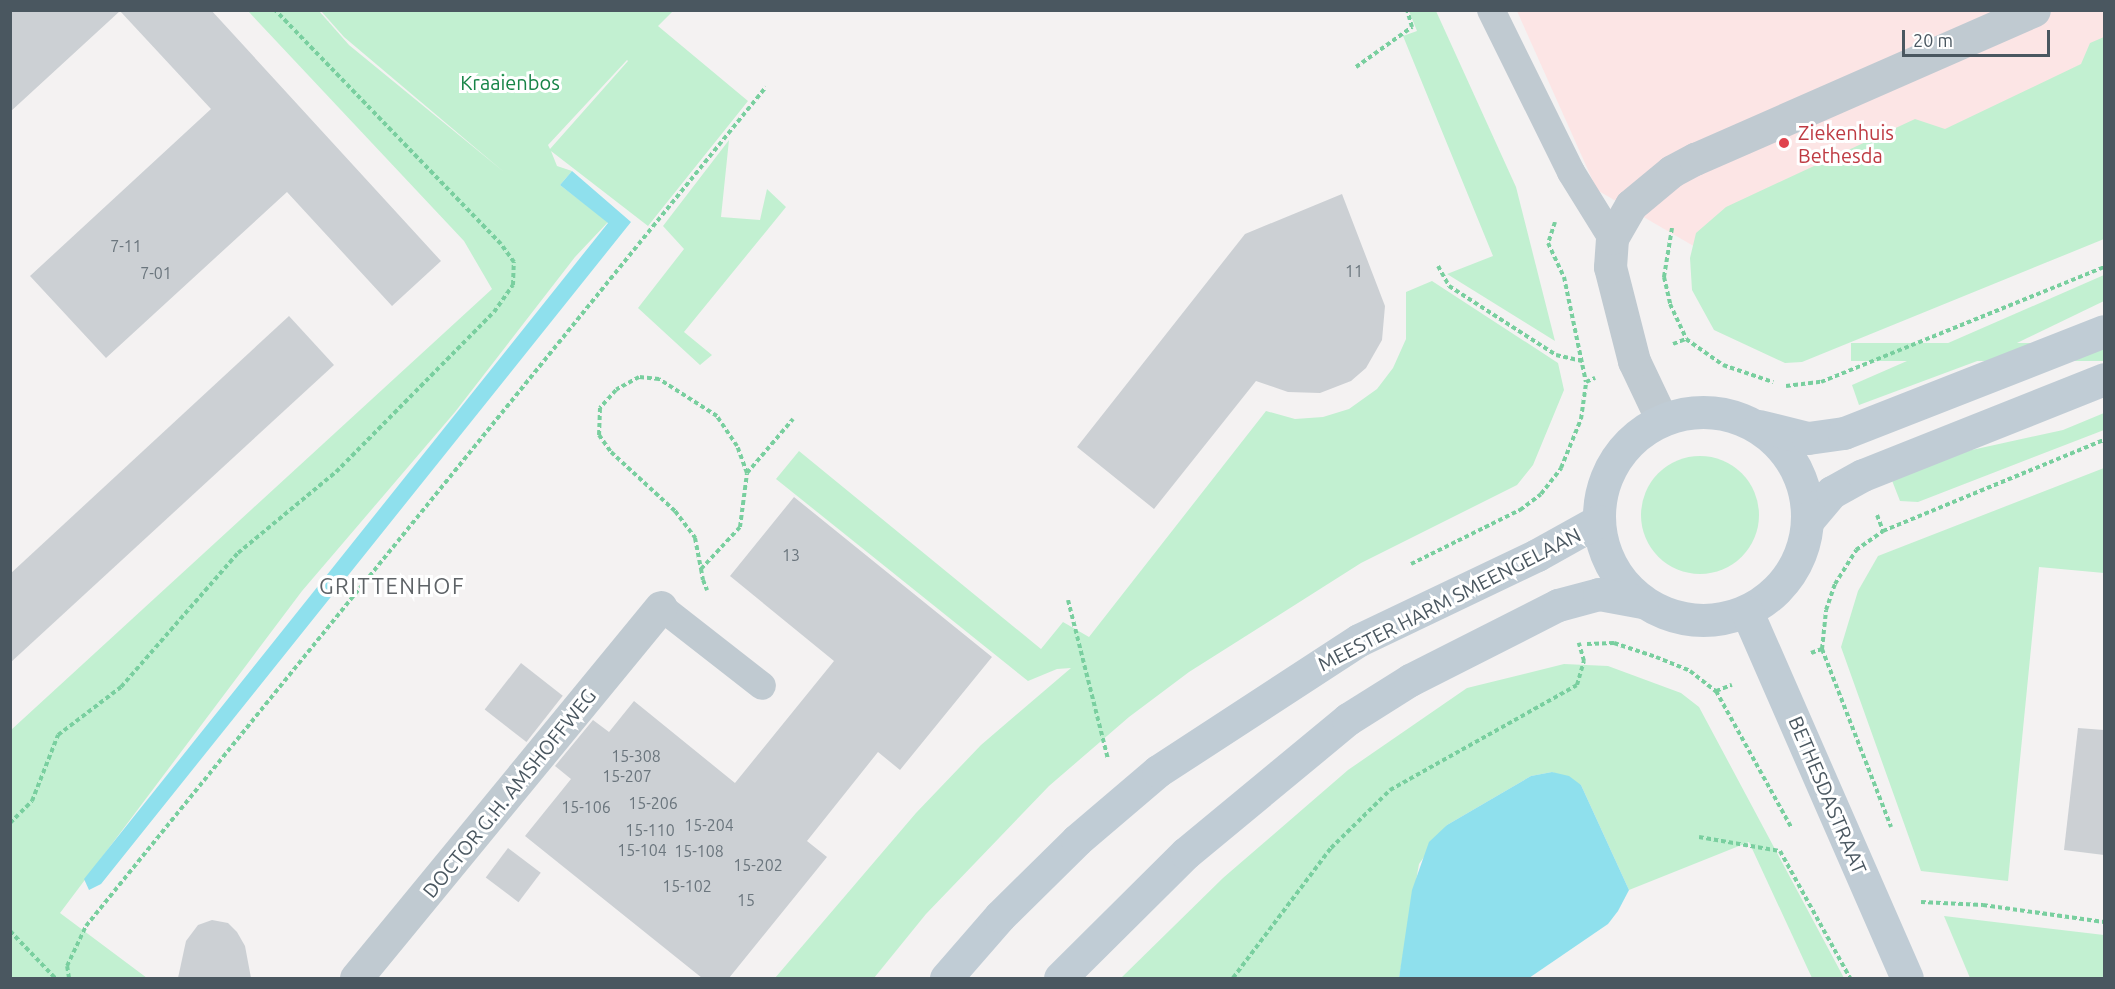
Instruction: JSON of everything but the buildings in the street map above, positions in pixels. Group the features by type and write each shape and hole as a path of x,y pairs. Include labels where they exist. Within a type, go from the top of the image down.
{"street":[{"path":"1662,420 1634,361 1614,296 1610,267 1612,238 1631,205 1687,163 2034,10"},
{"path":"1642,602 1614,571 1604,553 1598,521 1601,490 1614,460 1635,436 1662,420 1693,412 1724,413 1755,425 1808,438 1844,433 2104,331"},
{"path":"1809,519 1832,492 1863,475 2104,379"},
{"path":"1060,978 1186,853 1348,719 1410,680 1558,605 1599,594 1642,602 1675,618 1711,621 1747,612 1779,590 1800,557 1809,519 1805,491 1795,465 1777,442 1755,425"},
{"name":"MEESTER HARM SMEENGELAAN","path":"946,978 1000,916 1060,857 1158,771 1359,640 1537,555 1598,521"},
{"name":"DOCTOR G.H. AMSHOFFWEG","path":"356,978 662,607"},
{"name":"BETHESDASTRAAT","path":"1747,612 1907,978"}],"lane":[{"path":"1491,10 1571,172 1612,238"},
{"path":"662,607 762,686"}],"path":[{"path":"10,823 32,801 58,735 121,687 238,553 336,472 494,312 513,285 514,262 501,244 275,10"},
{"path":"1356,67 1412,27 1407,10"},
{"path":"69,978 67,966 87,926 766,87"},
{"path":"1674,224 1665,251 1664,277 1670,304 1686,339"},
{"path":"1438,266 1449,286 1556,355 1582,361"},
{"path":"701,569 740,527 747,473 737,446 717,416 659,379 639,377 616,390 600,408 599,435 611,452 675,511 695,538 701,569 710,600"},
{"path":"747,473 793,419"},
{"path":"1569,648 1614,643 1625,646 1690,671 1716,691 1773,669 1822,649 1826,610 1835,584 1856,550 1882,531 2104,440"},
{"path":"1068,600 1109,762"},
{"path":"1233,978 1325,857 1361,816 1390,790 1427,767 1569,693 1582,676 1584,662 1580,645"},
{"path":"1699,837 1780,851 1850,978"},
{"path":"1881,915 1916,902 1938,901 2104,922"},
{"path":"10,931 55,978"}],"shaded area":[{"name":"Ziekenhuis Bethesda","path":"1517,11 2104,11 2104,95 1716,259 1597,190"}],"green space":[{"name":"Kraaienbos","path":"248,11 319,11 349,45 504,172 344,37 321,11 673,11 658,26 748,101 648,226 551,151 557,166 572,171 560,185 608,222 575,257 455,412 302,591 60,913 147,978 11,978 11,730 492,289 464,241","holes":["628,61 550,149 548,145"]},
{"path":"1409,11 1436,11 1516,187 1555,341 1447,274 1493,256 1403,36 1417,31"},
{"path":"2104,37 2104,239 1802,362 1785,363 1714,330 1692,290 1690,258 1696,233 1726,207 1915,119 1945,129 2081,64 2090,43"},
{"path":"729,140 721,217 760,220 767,189 786,207 684,332 712,355 700,365 638,308 684,249 663,226"},
{"path":"2104,275 2104,301 1988,357 1859,405 1852,385"},
{"path":"1432,281 1558,363 1564,390 1533,465 1517,485 1361,563 1189,672 1129,717 1049,786 926,914 874,978 775,978 916,813 981,745 1071,668 1057,669 1028,681 776,479 799,451 1041,649 1063,622 1089,637 1266,411 1295,419 1323,417 1349,409 1377,389 1393,368 1406,339 1406,292"},
{"path":"1851,343 2104,343 2104,361 1851,361"},
{"path":"2104,413 2104,430 1918,502 1900,501 1891,478 1949,455 2063,430"},
{"path":"1700,456 1723,460 1742,473 1755,492 1759,515 1755,538 1742,557 1723,570 1700,574 1677,570 1658,557 1645,538 1641,515 1645,492 1658,473 1677,460"},
{"path":"2104,468 2104,573 2039,567 2008,881 1921,871 1841,647 1858,591 1878,556"},
{"path":"1564,664 1608,666 1681,693 1699,707 1844,978 1812,978 1749,842 1629,890 1581,785 1552,772 1531,776 1447,825 1419,864 1399,978 1121,978 1223,878 1348,770 1467,688"},
{"path":"1944,916 2104,935 2104,978 1970,978"}],"water":[{"path":"572,171 631,222 101,884 89,890 84,879 608,223 560,185"},
{"path":"1552,772 1569,776 1581,785 1629,890 1618,911 1608,924 1529,978 1399,978 1412,890 1429,842 1447,825 1531,776"}],"place":[{"name":"Ziekenhuis Bethesda","path":"1784,143"}],"district":[{"name":"GRITTENHOF","path":"392,586"}]}
